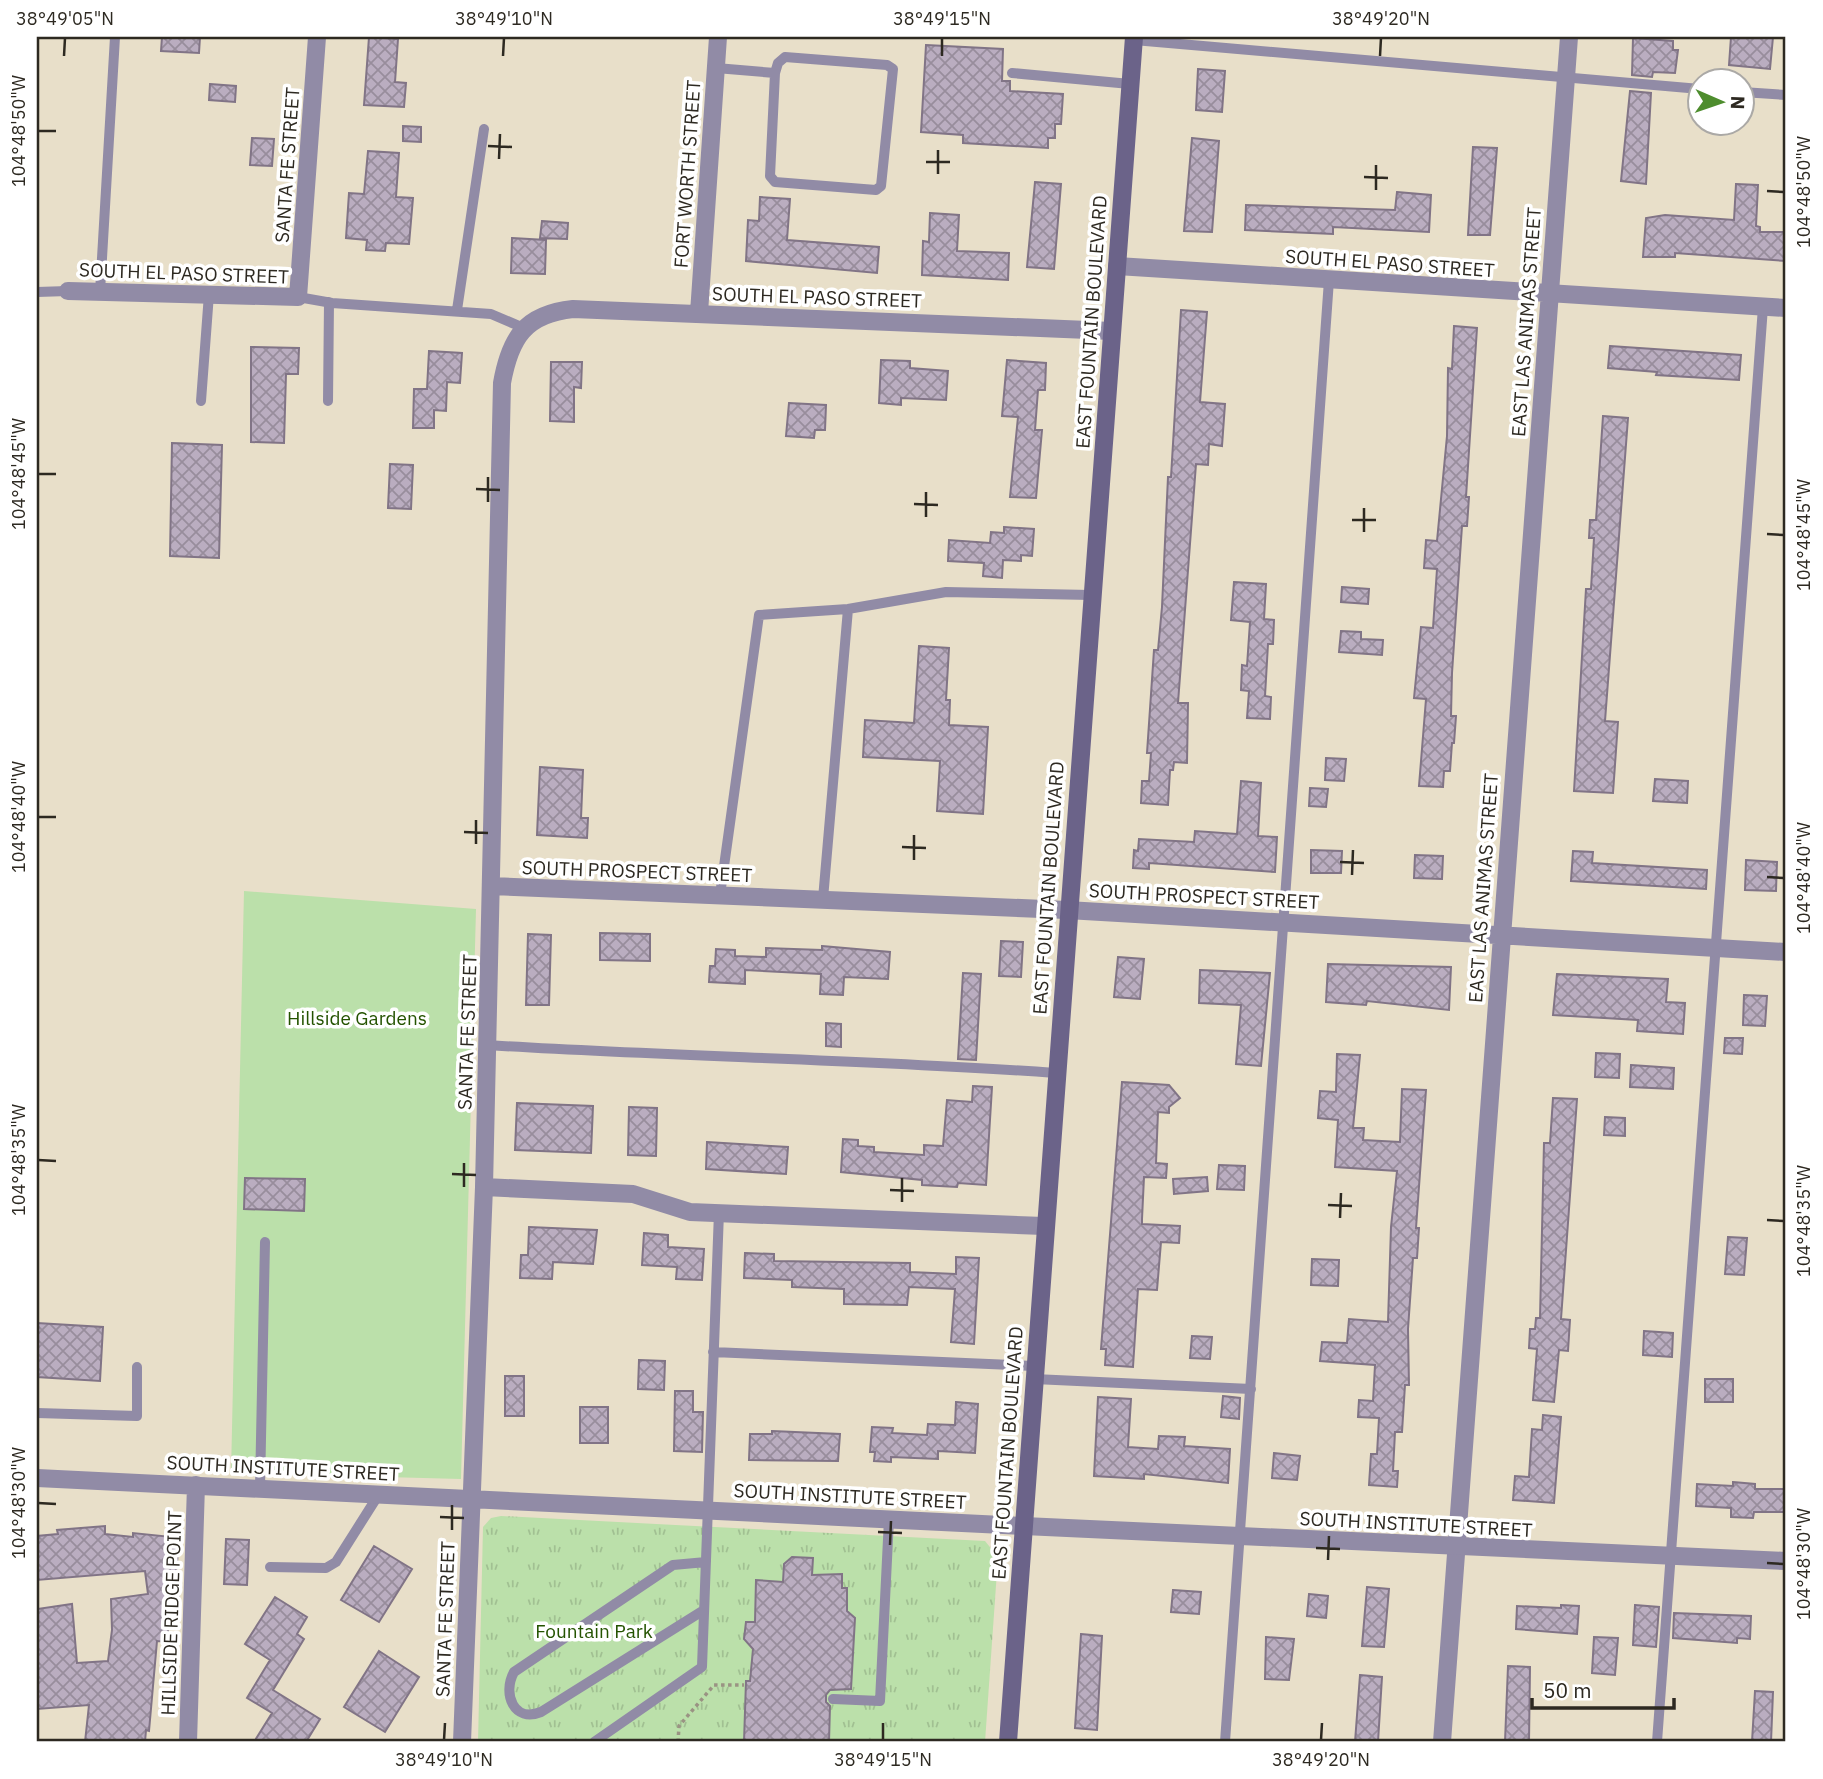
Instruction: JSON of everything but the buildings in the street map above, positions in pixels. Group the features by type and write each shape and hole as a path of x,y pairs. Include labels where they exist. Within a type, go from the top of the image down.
{"main road":[{"name":"EAST FOUNTAIN BOULEVARD","path":"1008,1742 1067,910 1134,39"}],"street":[{"name":"SANTA FE STREET","path":"298,297 317,37"},
{"name":"FORT WORTH STREET","path":"699,313 718,37"},
{"name":"EAST LAS ANIMAS STREET","path":"1442,1742 1569,37"},
{"name":"SOUTH EL PASO STREET","path":"1117,266 1786,309"},
{"name":"SOUTH EL PASO STREET","path":"68,291 298,297"},
{"name":"SOUTH EL PASO STREET","path":"524,328 556,310 573,309 1112,331"},
{"name":"SANTA FE STREET","path":"461,1742 484,1187 502,383 513,343 524,328"},
{"name":"SOUTH PROSPECT STREET","path":"492,886 1067,910 1786,952"},
{"path":"484,1187 633,1194 690,1212 1044,1226"},
{"name":"SOUTH INSTITUTE STREET","path":"37,1478 1786,1562"},
{"name":"HILLSIDE RIDGE POINT","path":"188,1742 196,1485"}],"lane":[{"path":"100,292 115,37"},
{"path":"1134,39 1686,88"},
{"path":"785,57 887,65 893,69 881,186 876,190 775,182 770,176 775,73 778,63 785,57"},
{"path":"716,68 775,73"},
{"path":"1012,73 1130,84"},
{"path":"1756,93 1786,95"},
{"path":"457,310 484,129"},
{"path":"1225,1742 1329,280"},
{"path":"37,292 68,291"},
{"path":"201,401 209,294"},
{"path":"298,297 329,302 491,314 524,328"},
{"path":"328,401 329,302"},
{"path":"1657,1742 1763,307"},
{"path":"720,895 759,615 848,610 946,592 1091,596"},
{"path":"823,899 848,610"},
{"path":"487,1045 836,1063 922,1063 1055,1073"},
{"path":"594,1742 702,1667 719,1212"},
{"path":"260,1488 265,1241"},
{"path":"713,1352 1251,1389"},
{"path":"37,1413 137,1416 137,1367"},
{"path":"270,1567 326,1568 336,1562 379,1493"},
{"path":"833,1699 880,1701 889,1519"},
{"path":"704,1610 541,1712 533,1715 523,1713 514,1708 510,1700 508,1684 514,1672 674,1565 706,1562"}],"path":[{"path":"678,1742 679,1726 714,1685 744,1685"}],"green space":[{"name":"Hillside Gardens","path":"244,891 476,909 461,1479 231,1473"},
{"name":"Fountain Park","path":"501,1516 985,1541 998,1557 985,1742 478,1742 483,1527 491,1518"}]}
